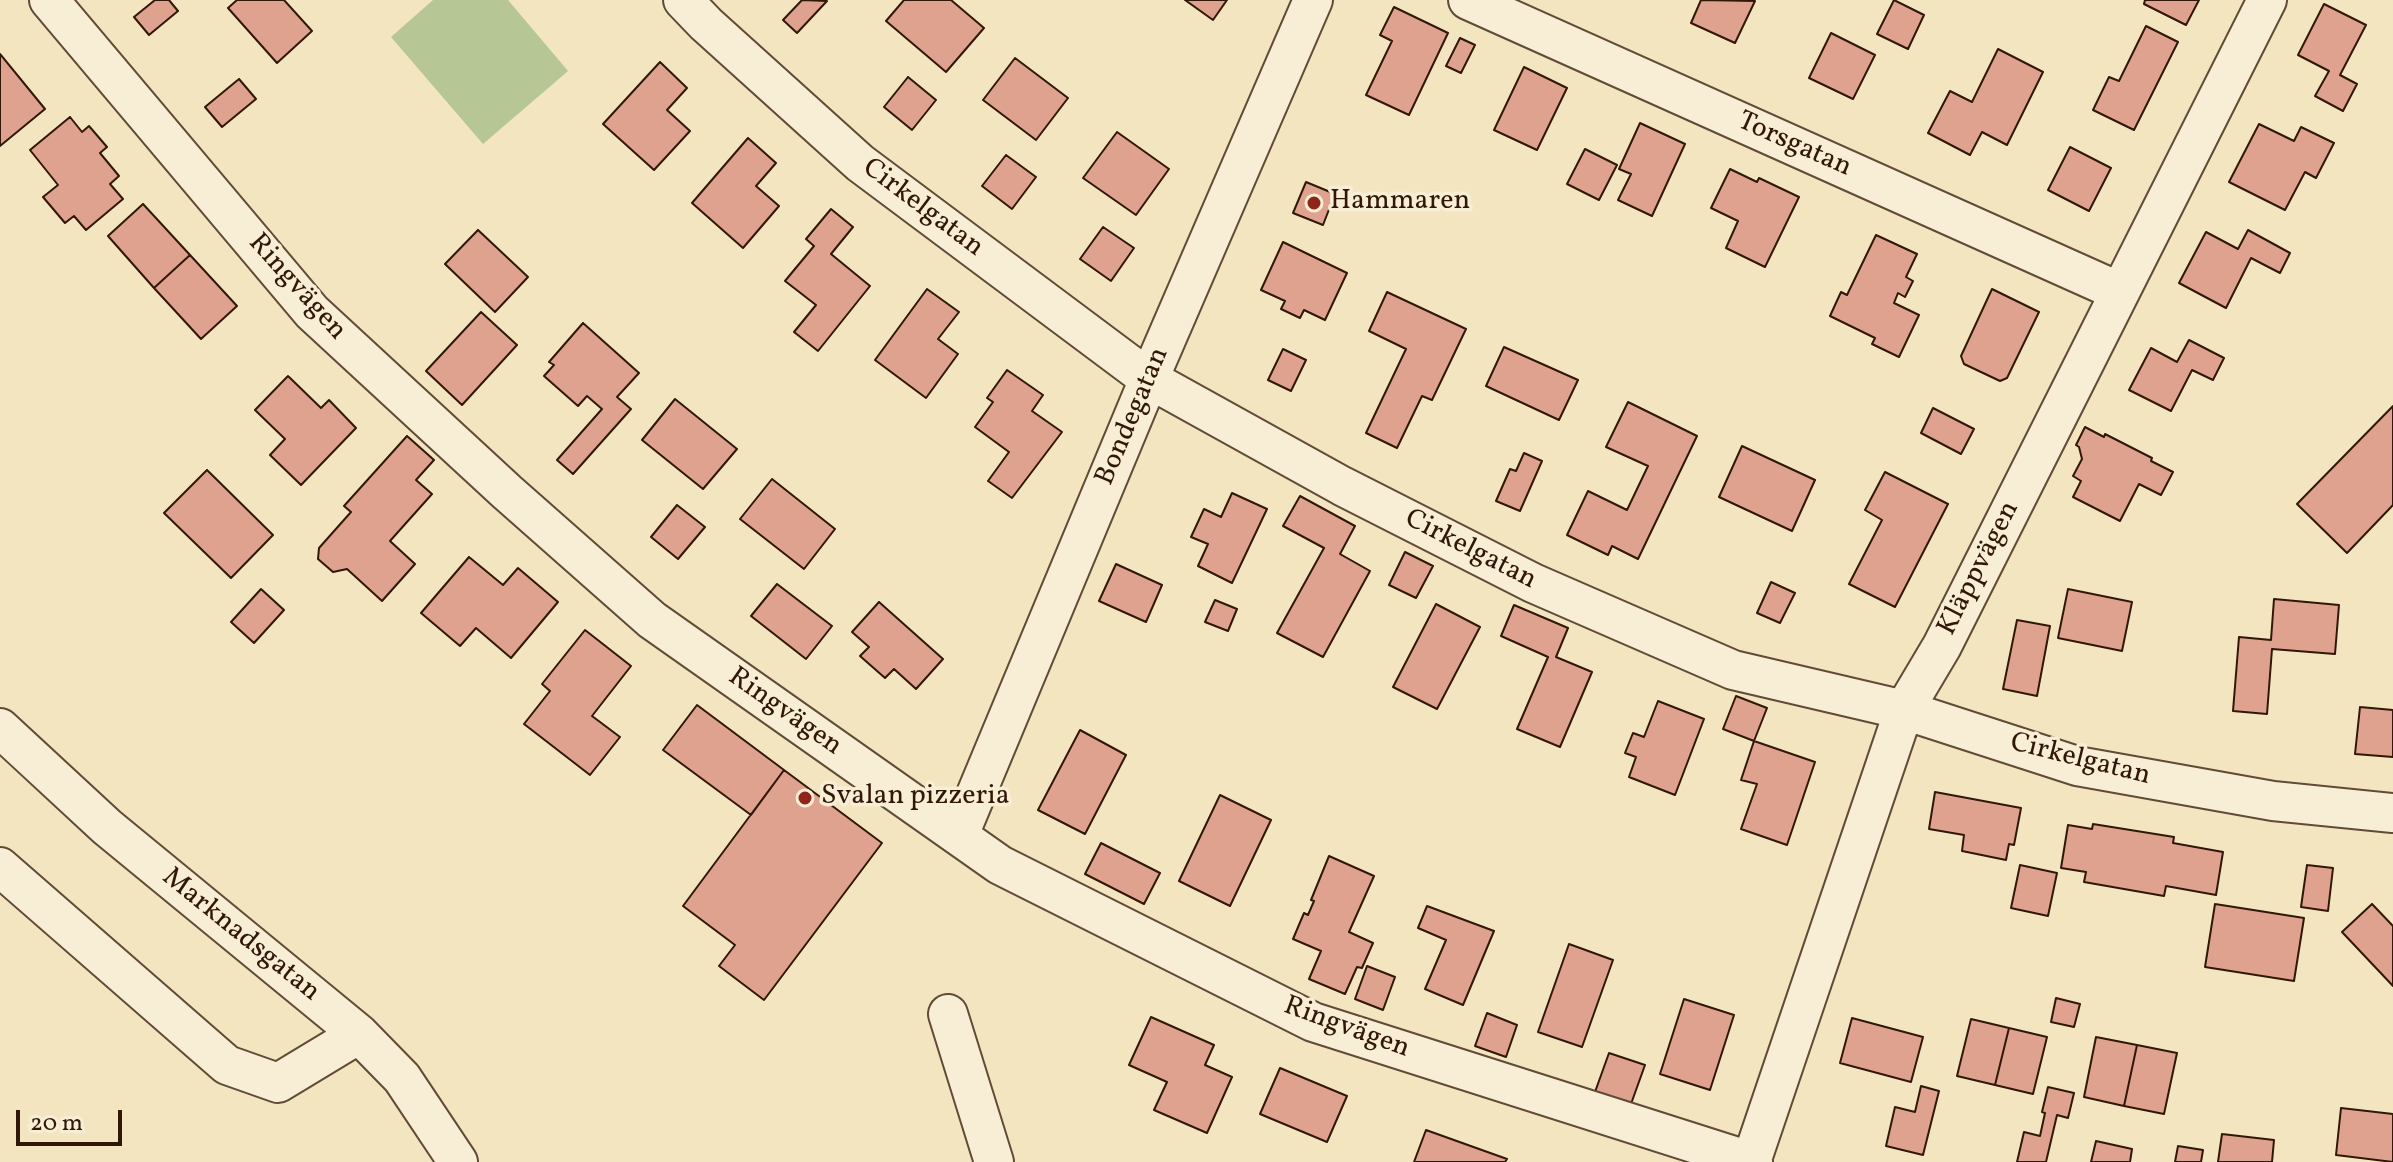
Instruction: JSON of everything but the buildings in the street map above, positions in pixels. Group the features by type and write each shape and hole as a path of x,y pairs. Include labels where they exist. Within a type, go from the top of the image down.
{"street":[{"name":"Ringvägen","path":"49,0 312,312 507,492 652,620 1000,865 1313,1022 1751,1162"},
{"name":"Cirkelgatan","path":"683,0 860,163 1149,379 1342,486 1533,583 1733,670 1904,710 2077,766 2273,801 2393,813"},
{"name":"Bondegatan","path":"959,835 1149,379 1313,0"},
{"name":"Torsgatan","path":"1468,0 2120,292"},
{"name":"Kläppvägen","path":"1751,1162 1904,710 1942,646 2267,0"},
{"name":"Marknadsgatan","path":"0,728 107,827 359,1034 402,1078 458,1162"},
{"path":"0,867 227,1065 278,1083 359,1034"},
{"path":"948,1014 994,1162"}],"green space":[{"path":"433,0 508,0 568,71 483,144 391,37"}],"place":[{"name":"Hammaren","path":"1314,203"},
{"name":"Svalan pizzeria","path":"805,798"}]}
